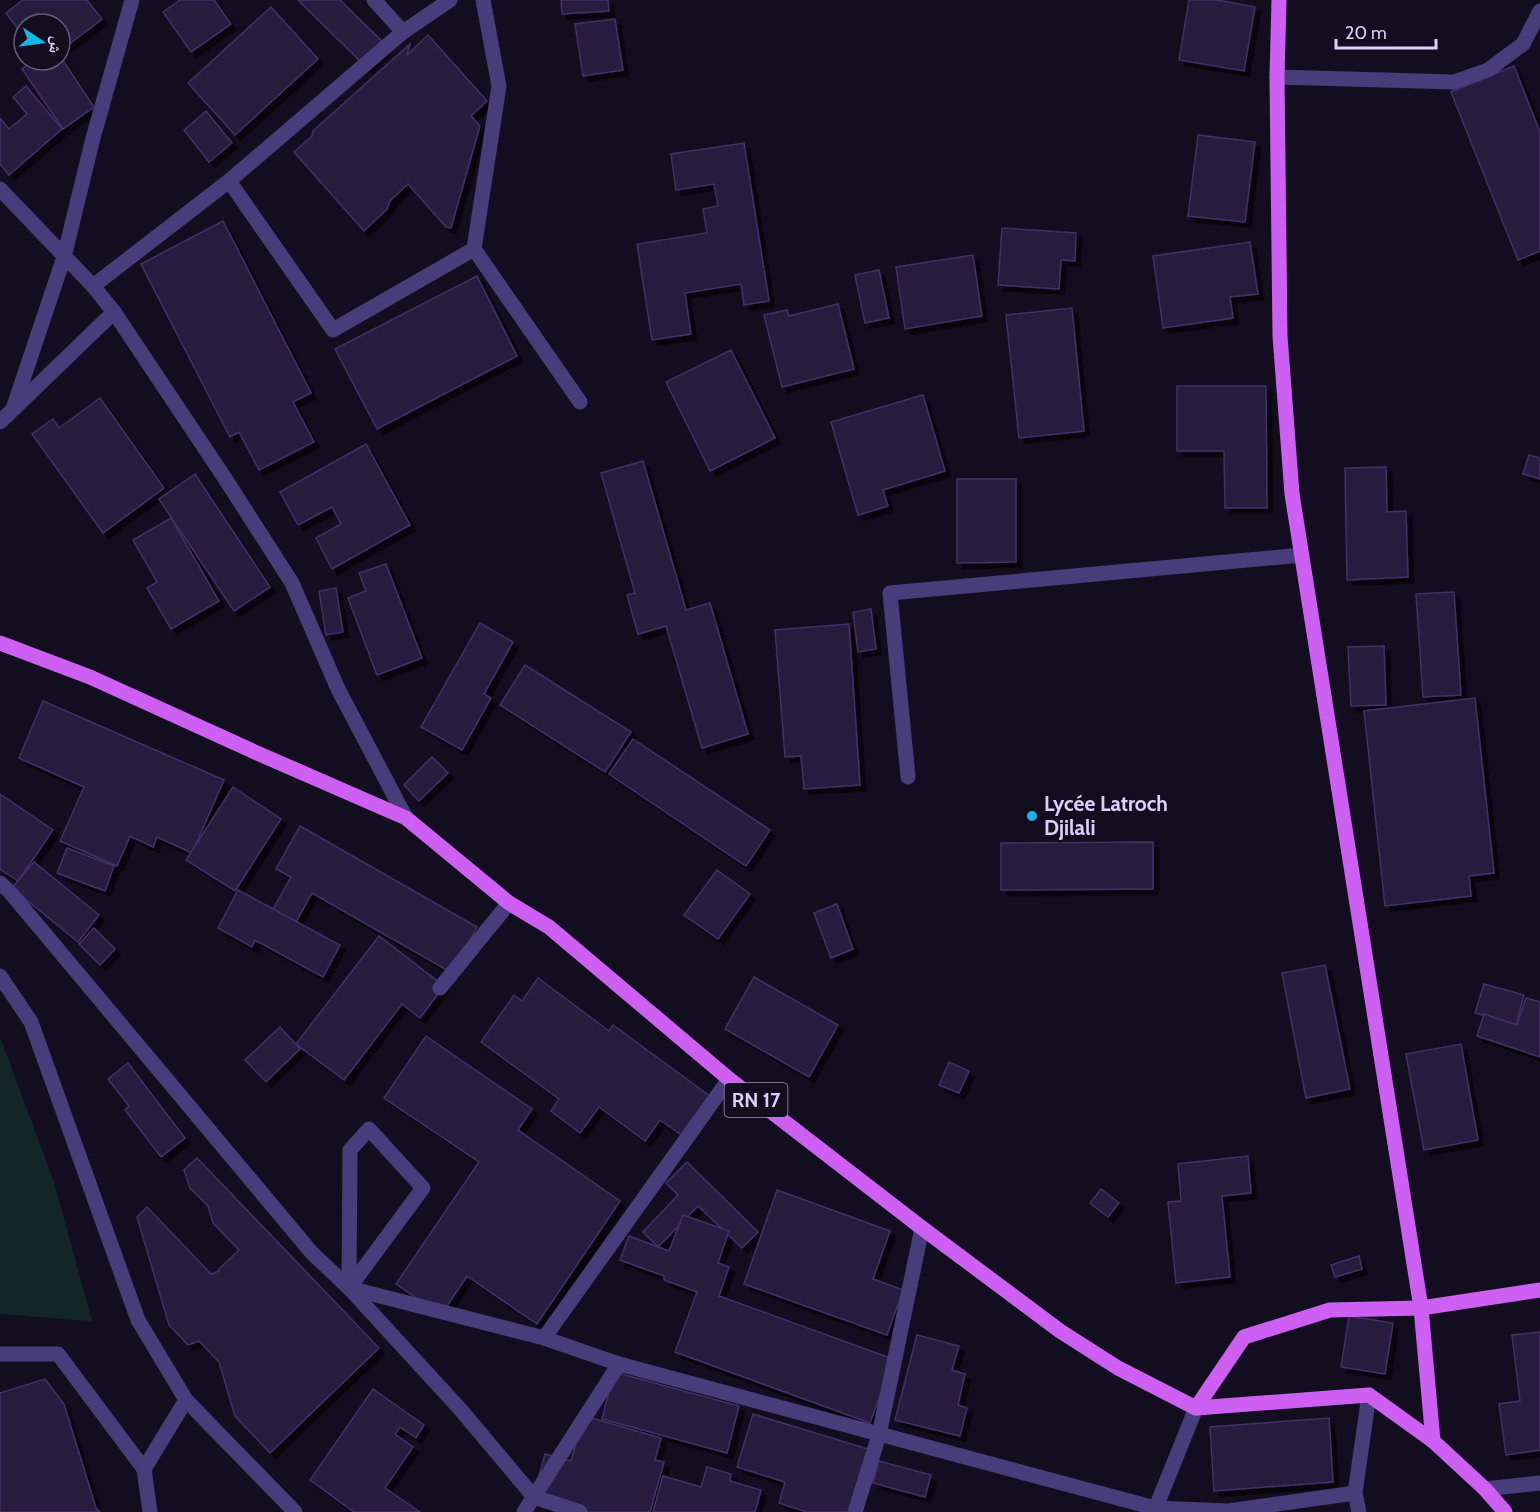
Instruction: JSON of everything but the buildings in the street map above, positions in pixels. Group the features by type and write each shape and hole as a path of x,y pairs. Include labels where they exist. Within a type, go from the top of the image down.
{"main road":[{"path":"1279,0 1277,76 1280,336 1292,494 1421,1308 1433,1442"},
{"name":"RN 17","path":"0,643 90,677 406,818 509,903 549,927 729,1079 922,1228 1060,1331 1119,1368 1196,1408"},
{"path":"1196,1408 1244,1337 1330,1311 1421,1308 1540,1290"},
{"path":"1196,1408 1369,1395 1433,1442 1485,1489 1505,1512"}],"street":[{"path":"13,409 64,257 93,138 132,0"},
{"path":"374,0 403,32"},
{"path":"93,286 229,181 403,32 450,0"},
{"path":"483,0 499,86 474,249 580,402"},
{"path":"1277,76 1454,82 1488,70 1523,44 1540,11"},
{"path":"229,181 333,330 474,249"},
{"path":"0,189 93,286 114,312 226,480 292,583 338,690 406,818"},
{"path":"0,422 114,312"},
{"path":"908,777 890,593 1302,555"},
{"path":"0,883 312,1253 350,1288 460,1409 534,1497 580,1512"},
{"path":"440,988 509,903"},
{"path":"0,976 31,1022 138,1320 186,1400 295,1512"},
{"path":"544,1338 729,1079"},
{"path":"369,1129 423,1188 350,1288 350,1150 369,1129"},
{"path":"855,1512 879,1435 922,1228"},
{"path":"350,1288 544,1338 619,1364 1155,1510 1228,1510 1355,1493"},
{"path":"0,1354 58,1354 144,1469 150,1512"},
{"path":"524,1512 619,1364"},
{"path":"1359,1512 1355,1493 1369,1395"},
{"path":"144,1469 186,1400"},
{"path":"1155,1510 1196,1408"},
{"path":"1485,1489 1540,1483"}],"green space":[{"path":"0,1037 54,1182 92,1321 0,1314"}],"place":[{"name":"Lycée Latroch Djilali","path":"1032,816"}]}
